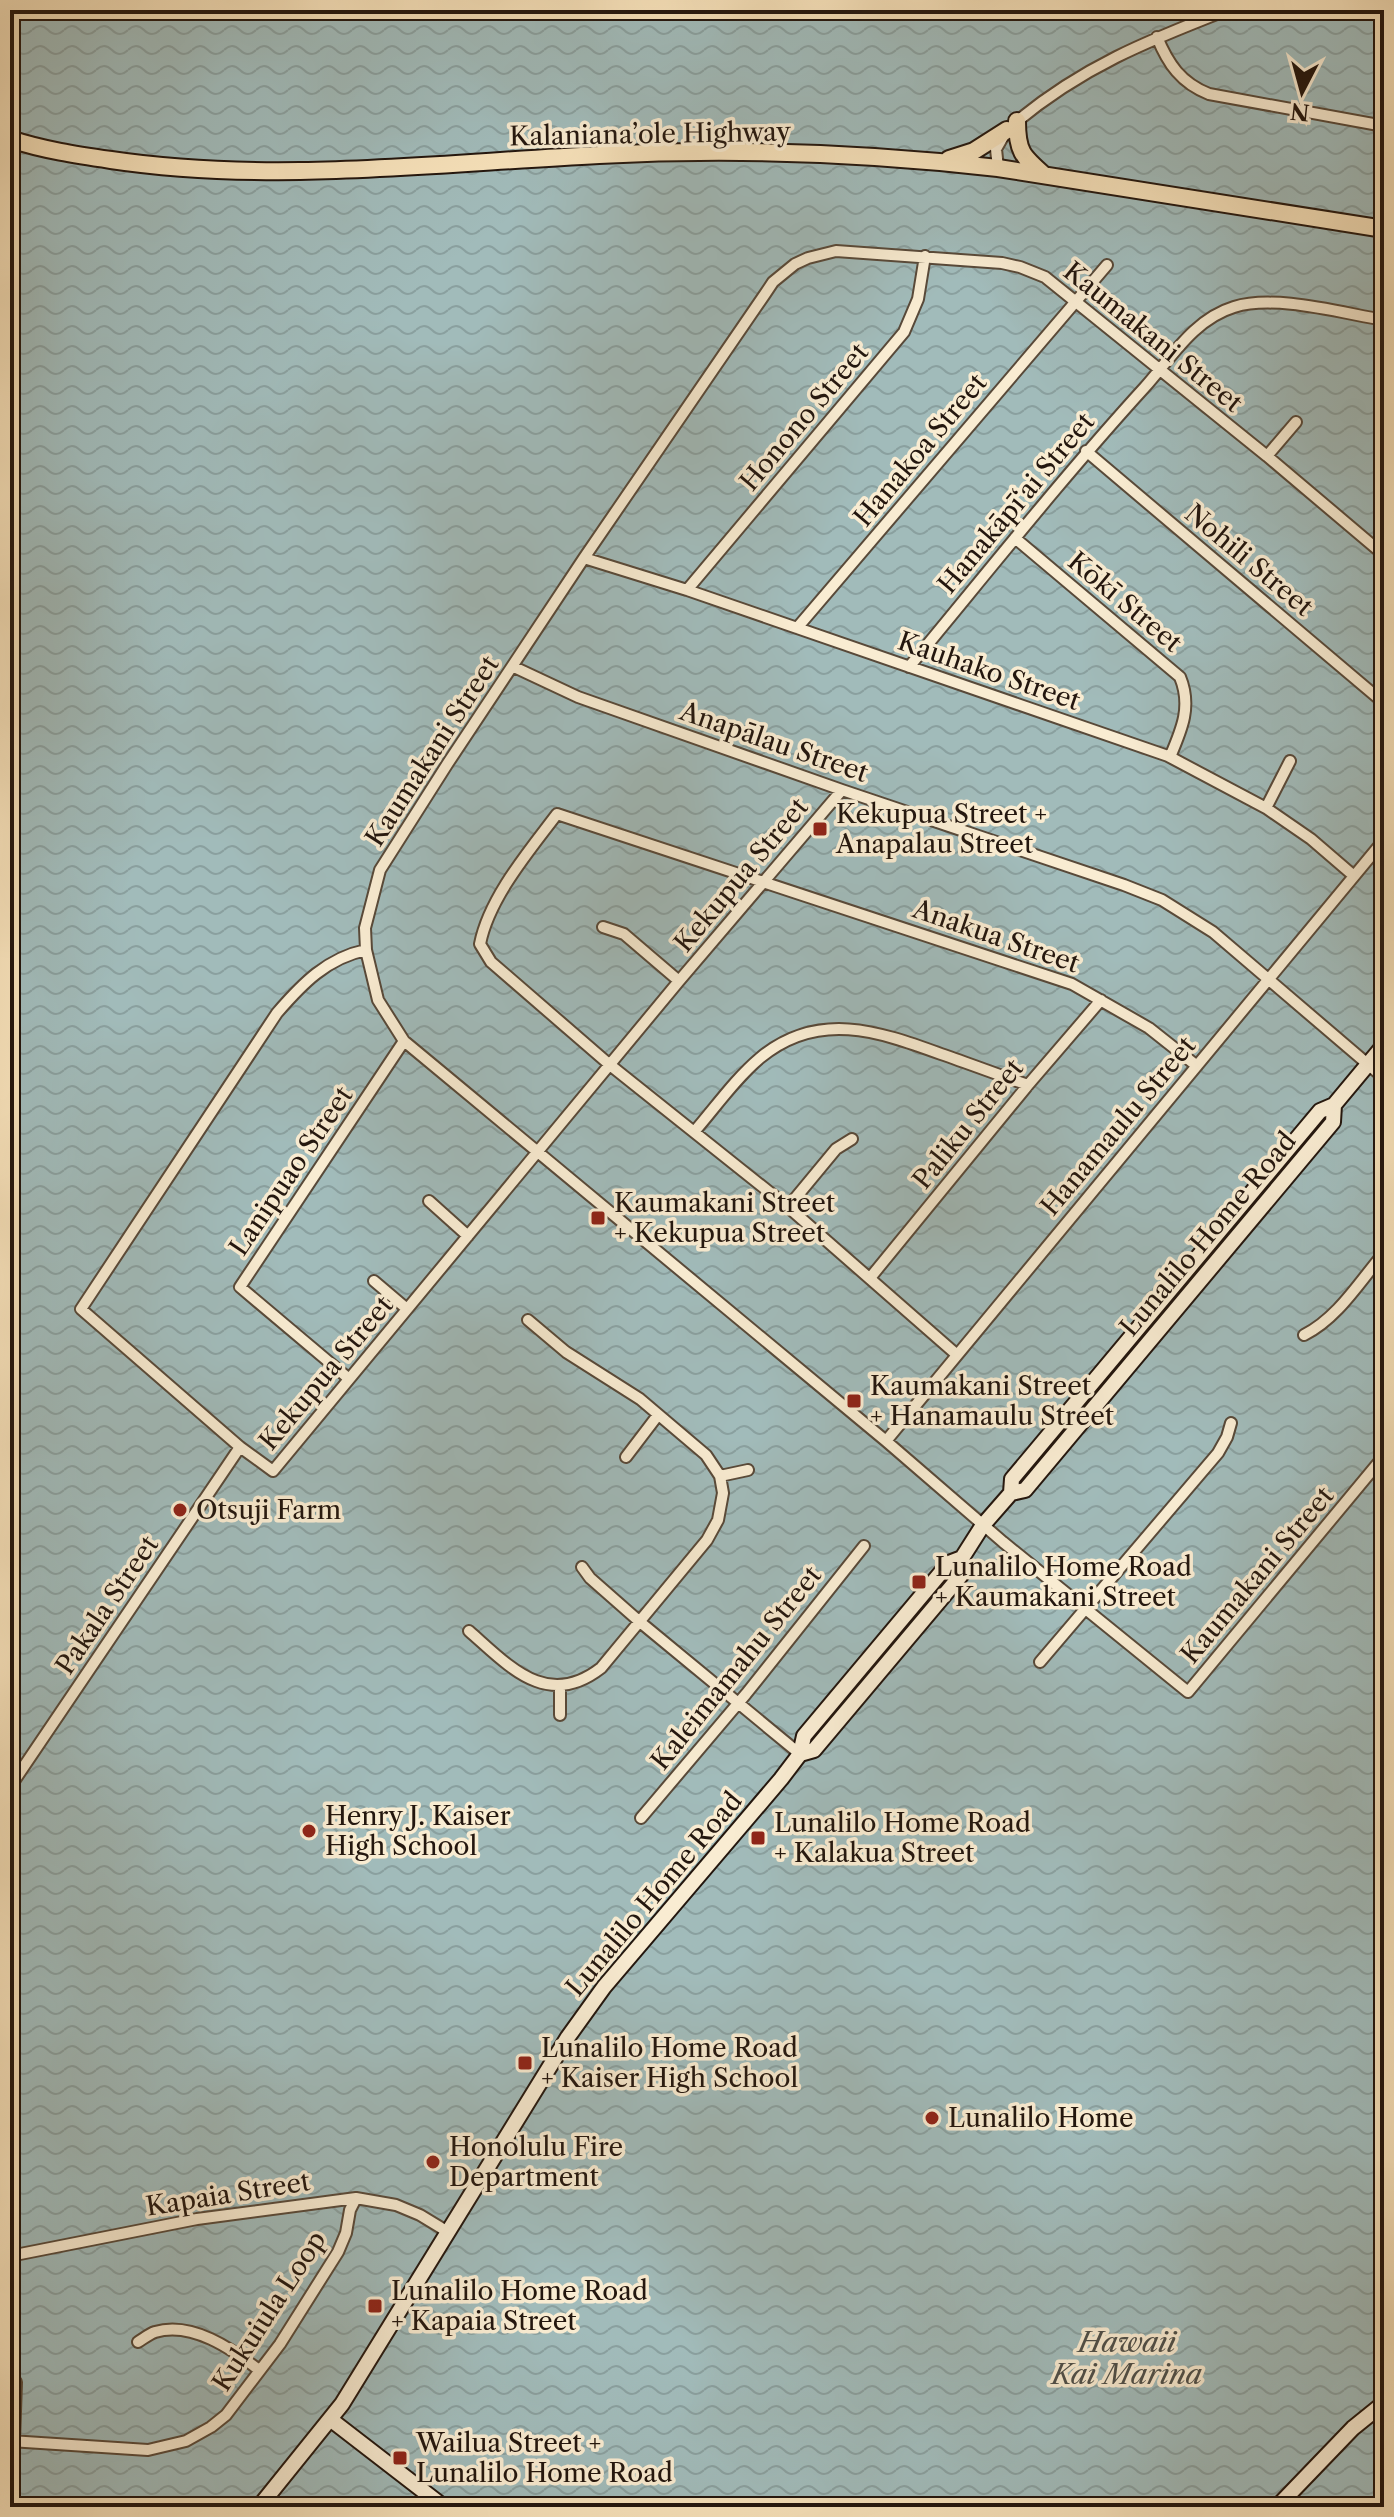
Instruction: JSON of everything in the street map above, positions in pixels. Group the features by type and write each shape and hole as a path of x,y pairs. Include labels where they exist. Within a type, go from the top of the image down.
{"main road":[{"path":"941,162 974,151 1012,125 1017,145 1026,159 1045,176"},
{"name":"Kalaniana’ole Highway","path":"10,139 77,155 224,171 342,169 696,151 941,162 998,168 1384,229"},
{"name":"Lunalilo Home Road","path":"259,2507 342,2404 568,2037 595,2000 800,1754 804,1736 949,1563 962,1558 983,1525 1011,1493 1025,1490 1333,1122 1334,1105 1384,1045"},
{"path":"1277,2507 1358,2424 1384,2403"},
{"path":"330,2419 444,2507"}],"street":[{"path":"998,168 996,149 1012,125 1068,83 1157,37 1227,10"},
{"path":"1157,37 1172,67 1202,92 1221,98 1384,126"},
{"name":"Kaumakani Street","path":"1384,555 1045,277 1020,267 925,256 836,251 808,258 784,272 765,294 584,558 387,856 380,870 365,928 366,950 378,1000 404,1041 1085,1610 1188,1692 1384,1456"},
{"name":"Honono Street","path":"687,590 904,332 918,299 925,256"},
{"name":"Hanakoa Street","path":"797,628 1107,265"},
{"name":"Hanakāpī‘ai Street","path":"909,667 1086,451 1197,327 1222,311 1251,303 1280,303 1384,320"},
{"path":"1267,456 1296,422"},
{"name":"Nohili Street","path":"1086,451 1384,703"},
{"name":"Kōkī Street","path":"1015,538 1180,677 1186,695 1186,715 1170,757"},
{"name":"Kauhako Street","path":"584,558 687,590 1170,757 1266,808 1311,839 1354,876"},
{"name":"Anapālau Street","path":"514,667 578,697 1162,900 1213,932 1384,1078"},
{"path":"1266,808 1290,761"},
{"name":"Kekupua Street","path":"366,950 347,954 319,971 277,1013 81,1309 240,1447 273,1471 679,981 842,790"},
{"name":"Anakua Street","path":"610,1065 491,962 480,944 484,923 525,856 557,814 1072,984 1149,1028 1197,1066"},
{"name":"Hanamaulu Street","path":"886,1441 1384,840"},
{"path":"603,927 624,934 679,981"},
{"name":"Paliku Street","path":"870,1278 1101,1000"},
{"path":"694,1132 743,1074 768,1052 797,1037 829,1029 851,1028 884,1034 1028,1085"},
{"name":"Lanipuao Street","path":"348,1378 240,1287 404,1041"},
{"path":"610,1065 788,1207 956,1354"},
{"path":"788,1207 836,1149 852,1139"},
{"path":"429,1201 468,1236"},
{"path":"1304,1335 1318,1328 1333,1314 1384,1253"},
{"path":"374,1281 407,1309"},
{"path":"469,1631 525,1677 544,1684 560,1685 584,1679 601,1668 713,1531 722,1504 720,1476 706,1455 624,1388 566,1352 528,1320"},
{"path":"626,1457 658,1415"},
{"path":"1040,1662 1218,1453 1231,1423"},
{"name":"Pakala Street","path":"10,1787 240,1447"},
{"path":"720,1476 748,1470"},
{"name":"Kaleimamahu Street","path":"641,1818 738,1704 864,1546"},
{"path":"582,1567 590,1578 640,1622 800,1754"},
{"path":"560,1685 560,1715"},
{"name":"Kapaia Street","path":"10,2256 197,2219 356,2198 396,2205 448,2232"},
{"name":"Kukuiula Loop","path":"12,2441 138,2450 176,2445 203,2433 226,2415 280,2344 338,2252 356,2198"},
{"path":"138,2342 154,2332 181,2331 199,2335 225,2345 259,2370"},
{"path":"12,2441 16,2382"}],"water":[{"name":"Hawaii Kai Marina","path":"10,10 1384,10 1384,2507 10,2507"}],"place":[{"name":"Kekupua Street + Anapalau Street","path":"820,829"},
{"name":"Kaumakani Street + Kekupua Street","path":"598,1218"},
{"name":"Kaumakani Street + Hanamaulu Street","path":"854,1401"},
{"name":"Otsuji Farm","path":"180,1510"},
{"name":"Lunalilo Home Road + Kaumakani Street","path":"919,1582"},
{"name":"Henry J. Kaiser High School","path":"309,1831"},
{"name":"Lunalilo Home Road + Kalakua Street","path":"758,1838"},
{"name":"Lunalilo Home Road + Kaiser High School","path":"525,2063"},
{"name":"Lunalilo Home","path":"932,2118"},
{"name":"Honolulu Fire Department","path":"433,2162"},
{"name":"Lunalilo Home Road + Kapaia Street","path":"375,2306"},
{"name":"Wailua Street + Lunalilo Home Road","path":"400,2458"}]}
